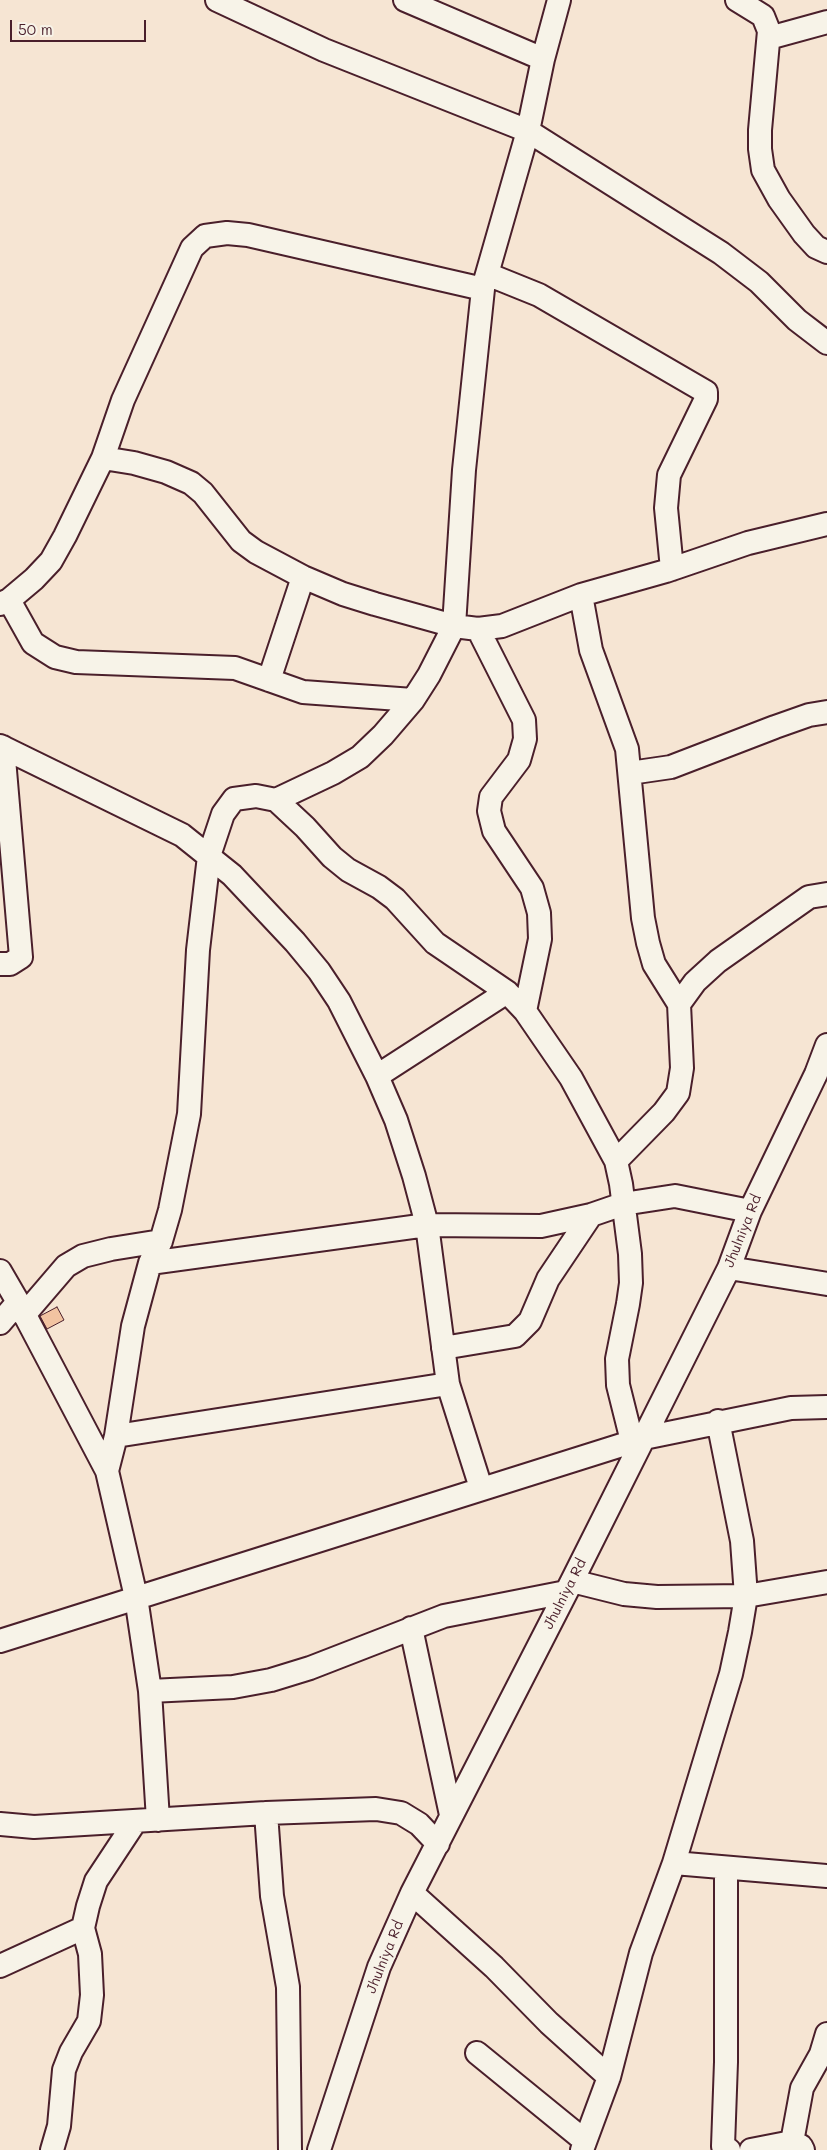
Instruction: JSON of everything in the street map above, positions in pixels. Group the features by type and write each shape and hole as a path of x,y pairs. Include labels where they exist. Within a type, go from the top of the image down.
{"street":[{"path":"217,0 324,50 528,130 728,258 760,282 797,320 827,343"},
{"path":"405,0 543,59"},
{"path":"276,800 333,773 360,756 383,735 413,700 429,675 454,626 464,470 485,281 528,130 543,59 559,0"},
{"path":"737,0 763,16 768,25 769,38 760,130 763,170 779,199 804,234 816,247 827,252"},
{"path":"769,38 827,22"},
{"path":"413,700 303,692 235,668 76,662 55,657 33,643 4,602 34,579 50,561 103,458 123,400 192,248 205,236 227,233 248,235 485,281 539,295 706,392 706,399 669,475 666,508 672,569"},
{"path":"103,458 158,470 191,483 203,493 241,541 256,552 303,576 343,594 454,626 478,630 502,626 581,595 672,569 748,544 827,524"},
{"path":"269,680 303,576"},
{"path":"581,595 591,650 599,677 619,722 627,748 643,918 648,943 654,964 679,1004 682,1068 678,1093 664,1112 616,1161"},
{"path":"478,630 524,720 524,739 519,760 491,797 489,811 494,831 532,888 539,913 540,939 525,1011"},
{"path":"630,773 671,768 775,727 809,715 827,712"},
{"path":"2,747 182,835 232,875 319,971 339,1001 396,1120 414,1176 427,1225 448,1384 481,1488"},
{"path":"0,964 10,964 20,957 2,747"},
{"path":"107,1471 116,1436 133,1326 150,1263 161,1241 170,1210 189,1114 198,950 209,856 223,814 234,799 256,796 276,800 305,827 332,857 348,870 379,887 395,900 435,943 507,992 525,1011 571,1078 616,1161 624,1204 630,1254 630,1283 617,1359 618,1384 638,1440"},
{"path":"679,1004 695,982 718,962 809,897 827,894"},
{"path":"376,1076 507,992"},
{"name":"Jhulniya Rd","path":"319,2150 379,1967 412,1893 569,1586 638,1440 729,1268 750,1211 816,1074 827,1045"},
{"path":"150,1263 427,1225 541,1226 591,1215 624,1204 675,1196 750,1211"},
{"path":"444,1348 515,1336 530,1321 548,1279 591,1215"},
{"path":"0,1323 21,1308 66,1266 83,1256 110,1249 161,1241"},
{"path":"729,1268 827,1284"},
{"path":"0,1271 107,1471 136,1597 150,1691 158,1820"},
{"path":"116,1436 448,1384"},
{"path":"0,1641 638,1440 718,1421 790,1408 827,1407"},
{"path":"477,2053 584,2146 609,2077 641,1953 674,1863 731,1674 746,1596 742,1541 718,1421"},
{"path":"150,1691 233,1687 271,1680 310,1668 444,1616 569,1586 657,1598 746,1596 827,1582"},
{"path":"411,1628 452,1816"},
{"path":"0,1824 34,1827 266,1813 376,1809 401,1813 419,1824 438,1844"},
{"path":"266,1813 272,1896 288,1987 290,2150"},
{"path":"52,2150 59,2126 64,2070 71,2052 89,2021 92,1995 90,1954 83,1928 96,1882 135,1822"},
{"path":"674,1863 827,1876"},
{"path":"726,1868 726,2054 723,2146 729,2150"},
{"path":"412,1893 609,2077"},
{"path":"0,1966 83,1928"},
{"path":"751,2150 798,2146 802,2088 818,2060 827,2034"}],"building":[{"path":"57,1307 64,1320 47,1329 40,1316"}]}
